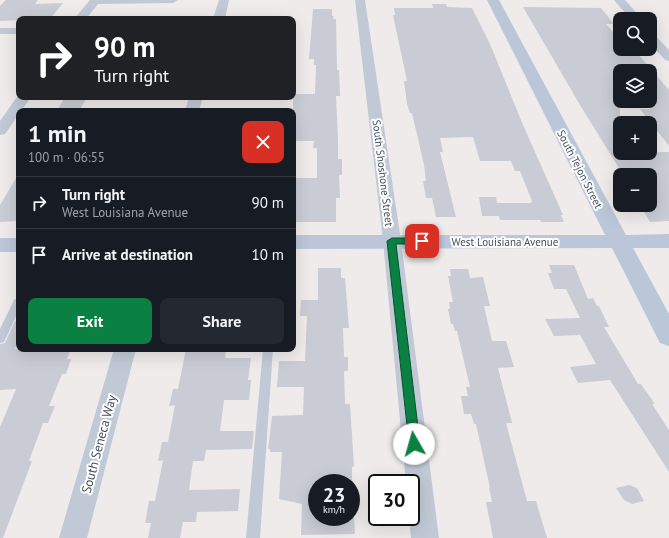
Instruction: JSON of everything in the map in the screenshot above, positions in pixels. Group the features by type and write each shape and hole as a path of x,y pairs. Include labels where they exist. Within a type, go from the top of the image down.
{"street":[{"path":"82,16 95,1 173,0"},
{"path":"220,16 224,0"},
{"name":"South Shoshone Street","path":"360,0 392,241 425,538"},
{"name":"South Tejon Street","path":"493,0 669,337"},
{"path":"619,0 630,12"},
{"path":"1,32 16,31"},
{"path":"657,44 669,57"},
{"path":"0,131 16,108"},
{"name":"West Louisiana Avenue","path":"296,242 392,241 619,243 669,241"},
{"path":"0,245 16,245"},
{"name":"South Seneca Way","path":"73,538 124,352"}],"lane":[{"path":"0,339 16,306"},
{"path":"253,538 268,352"}],"building":[{"path":"6,0 38,0 35,4 63,3 52,16 16,16 16,20 0,21 0,6"},
{"path":"432,4 446,4 447,7 472,8 490,44 523,125 563,215 561,215 564,222 541,222 540,220 500,220 499,216 482,216 479,197 496,197 497,203 531,203 532,201 520,171 515,171 511,161 480,161 473,137 440,138 443,152 440,152 456,217 436,217 432,198 426,198 423,181 426,181 424,165 412,113 410,113 407,104 404,81 407,81 393,15 395,15 394,8 433,8"},
{"path":"523,7 601,8 613,23 613,24 606,24 613,32 613,56 640,56 647,64 613,64 613,108 620,108 620,116 613,116 613,158"},
{"path":"313,9 332,9 332,16 334,16 333,19 336,19 337,70 339,70 340,96 336,96 338,159 342,159 342,175 339,175 340,198 336,198 336,222 296,222 296,178 317,178 317,148 313,148 314,141 296,141 296,108 293,108 293,100 296,100 296,94 315,94 316,65 314,65 314,59 309,59"},
{"path":"657,76 669,90 669,146 657,131 657,116 645,116 640,109 657,108"},
{"path":"63,100 85,100 81,108 59,108"},
{"path":"657,152 669,152 669,221 650,222 644,212 657,212 657,168 619,168 614,160 657,160"},
{"path":"16,178 16,221 0,222 0,205"},
{"path":"549,265 574,265 588,299 593,298 597,306 599,306 609,327 604,327 638,384 641,384 655,404 652,404 669,430 669,472 610,380 578,383 570,367 596,364 580,335 554,336 545,319 580,318 566,289 554,289 548,273 552,273"},
{"path":"318,268 341,268 341,278 345,278 349,328 343,328 344,357 348,357 348,371 344,371 345,404 350,404 354,466 352,467 352,474 308,474 308,526 355,526 355,534 301,535 302,504 279,499 282,452 270,452 270,449 268,449 272,416 303,415 304,387 277,387 279,361 305,361 307,316 300,316 301,300 318,300"},
{"path":"450,269 468,269 470,278 483,277 490,306 484,306 492,341 506,341 514,367 498,368 512,423 506,423 527,501 536,501 547,538 493,538 486,502 492,502 490,488 476,424 474,424 471,414 464,414 461,396 468,396 466,387 470,387 457,331 455,331 453,324 451,324 448,309 450,309 449,302 453,302 448,276 451,276"},
{"path":"16,321 16,352 70,352 67,359 71,359 66,374 62,374 49,406 55,406 48,423 43,423 29,461 32,461 3,538 0,538 0,427 16,389 0,390 0,344 5,343"},
{"path":"185,352 226,352 225,358 251,358 248,380 251,380 249,400 224,400 220,431 254,431 252,449 206,450 204,461 193,461 189,490 240,489 238,511 197,512 196,522 183,522 180,538 148,538 151,523 145,523 149,501 155,501 163,460 158,461 162,442 168,442 175,405 169,406 173,389 178,389"},
{"path":"629,485 637,488 644,501 632,504 624,500 616,488"}],"route":[{"path":"414,444 392,241 422,241"}]}
